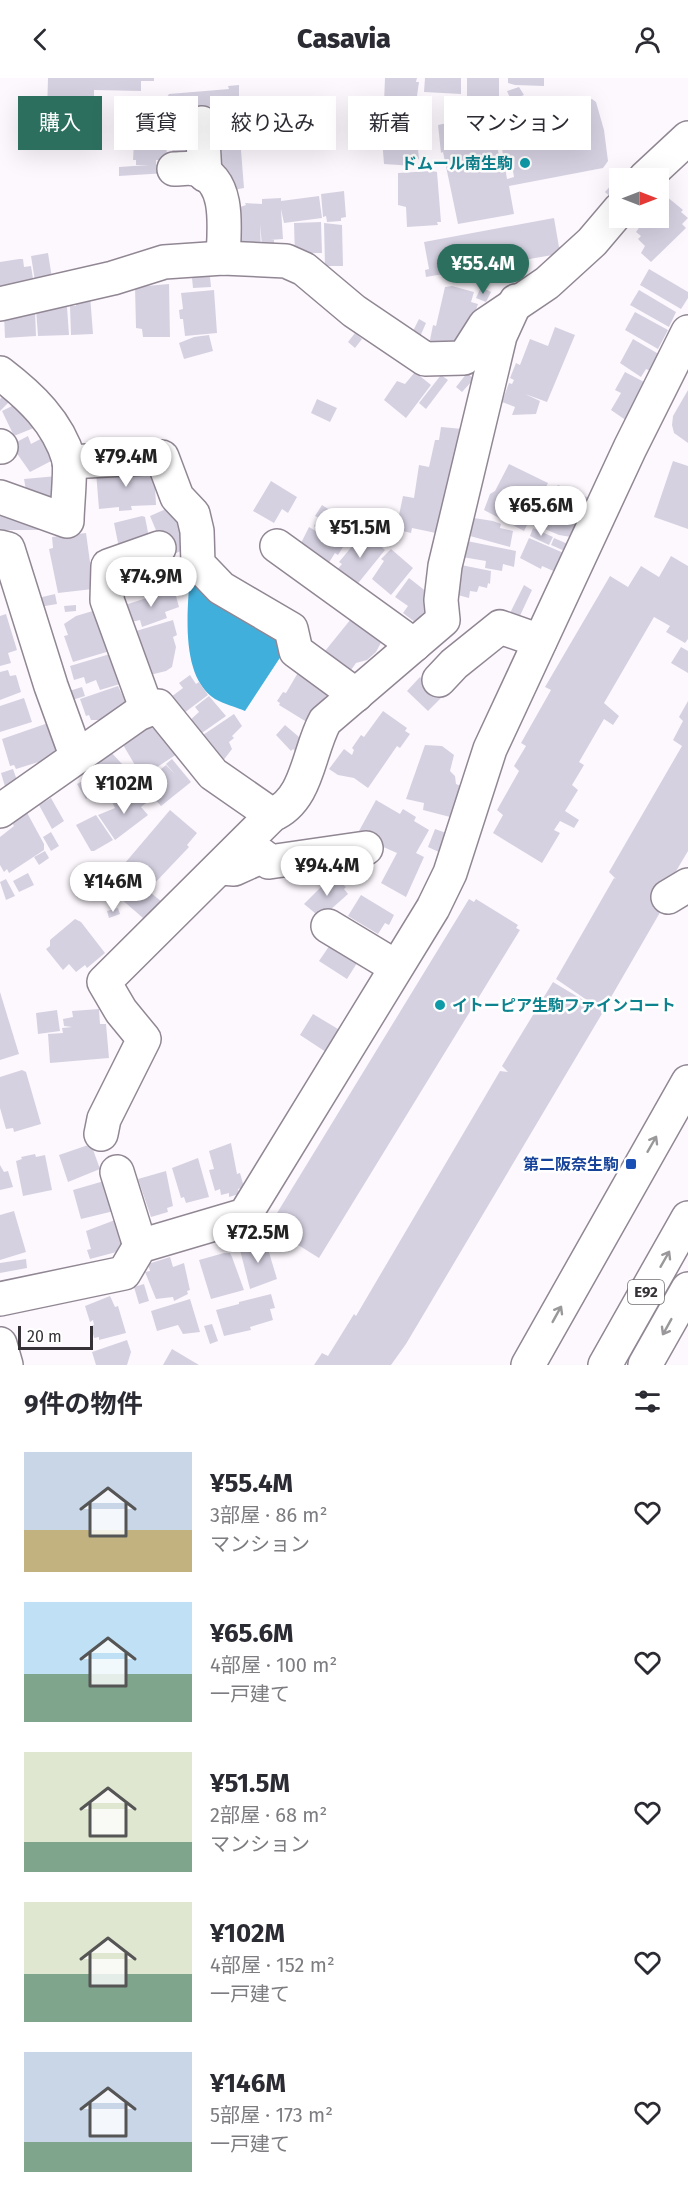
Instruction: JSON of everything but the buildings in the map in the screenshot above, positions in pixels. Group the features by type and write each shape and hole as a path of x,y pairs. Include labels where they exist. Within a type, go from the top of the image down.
{"main road":[{"path":"202,123 207,167 189,172 219,188 224,207 221,259 225,265 263,278"},
{"path":"656,168 688,138"},
{"path":"0,304 113,278 164,262 221,259 286,261 304,269 354,311 425,359 464,358 485,325 547,283 592,242 609,222"},
{"path":"101,1134 104,1119 144,1039 121,1011 104,982 272,815 281,811 292,801 307,772 316,737 325,722 443,620 441,600 445,566 500,336 516,302"},
{"path":"0,1299 124,1273 140,1246 245,1215 433,908 450,873 490,749 630,448 688,332"},
{"path":"0,373 27,394 49,417 69,462 67,521 0,497"},
{"path":"69,462 162,457 177,497 193,514 197,531 198,564 222,588 291,629 296,651 356,695"},
{"path":"277,546 414,645"},
{"path":"0,547 8,549 51,686 76,754"},
{"path":"147,710 107,600 108,566 159,548"},
{"path":"439,680 454,664 500,627 540,640"},
{"path":"0,811 76,754 138,714 158,706 213,774 272,815"},
{"path":"219,867 234,870 263,856 268,862 366,848"},
{"path":"328,926 396,967"},
{"path":"528,1365 688,1082"},
{"path":"117,1172 140,1246"},
{"name":"E92","path":"605,1365 688,1218"},
{"name":"E92","path":"645,1365 688,1289"},
{"path":"0,1344 6,1365"}],"water":[{"path":"190,572 287,647 245,711 215,699 196,675 188,640"}],"place":[{"name":"ドムール南生駒","path":"525,163"},
{"name":"イトーピア生駒ファインコート","path":"440,1005"},
{"name":"第二阪奈生駒","path":"631,1164"}]}
